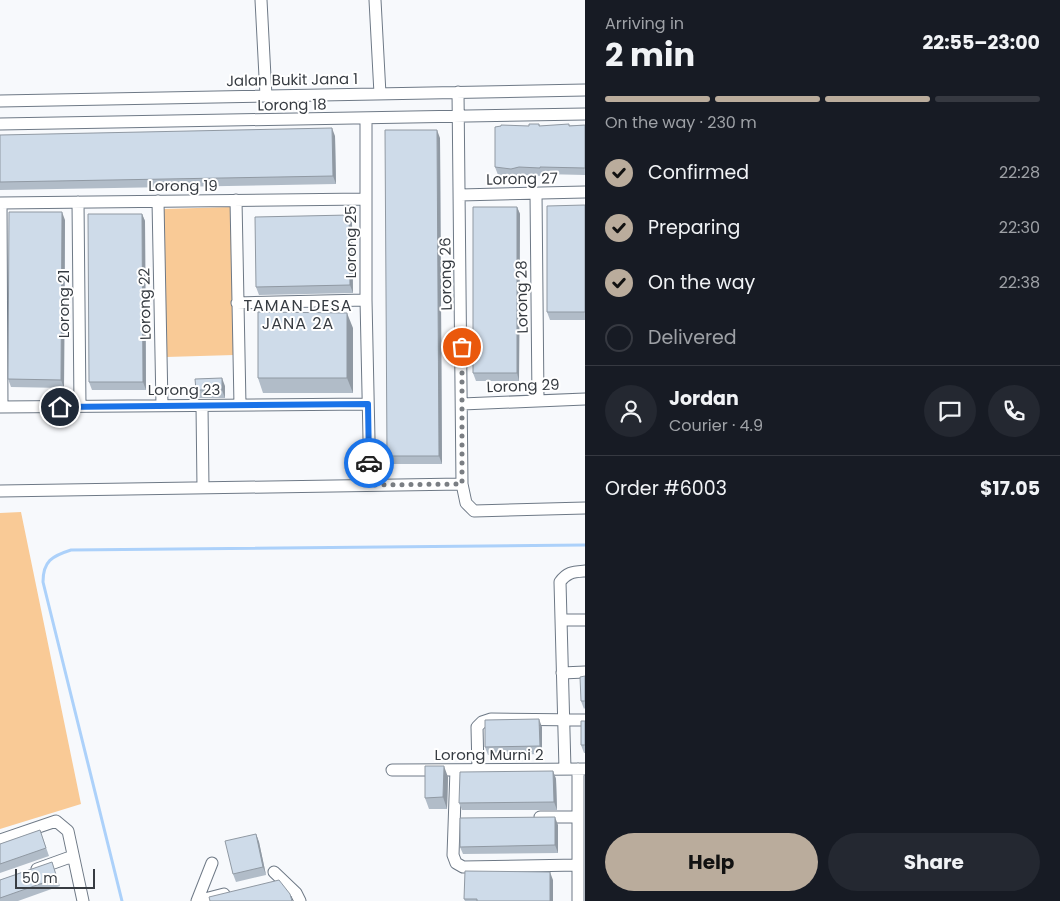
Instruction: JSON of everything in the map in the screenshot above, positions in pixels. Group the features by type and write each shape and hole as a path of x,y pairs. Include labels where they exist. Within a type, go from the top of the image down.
{"street":[{"path":"261,0 266,96"},
{"path":"375,0 380,94"},
{"name":"Jalan Bukit Jana 1","path":"0,101 585,90"},
{"name":"Lorong 26","path":"458,92 462,484 466,503 474,511 585,508"},
{"name":"Lorong 18","path":"0,124 585,114"},
{"name":"Lorong 25","path":"366,119 366,300 370,485"},
{"name":"Lorong 27","path":"460,195 585,192"},
{"name":"Lorong 28","path":"536,193 538,400"},
{"name":"Lorong 19","path":"0,203 366,198"},
{"path":"236,200 240,405"},
{"name":"Lorong 22","path":"158,201 162,405"},
{"name":"Lorong 21","path":"78,202 80,406"},
{"path":"0,203 1,407"},
{"path":"237,303 366,300"},
{"name":"Lorong 29","path":"462,404 585,399"},
{"name":"Lorong 23","path":"1,407 368,404"},
{"path":"202,406 203,488"},
{"path":"0,491 462,484"},
{"path":"564,769 560,582 564,576 572,572 585,572"},
{"path":"561,620 585,620"},
{"path":"562,672 585,672"},
{"path":"478,770 477,727 482,722 491,719 585,720"},
{"path":"578,901 578,817 582,769"},
{"name":"Lorong Murni 2","path":"392,770 582,769"},
{"path":"456,770 461,818 453,855 456,863 463,867 578,865"},
{"path":"531,817 578,817"},
{"path":"0,840 56,821 68,831 80,900"},
{"path":"28,872 73,856"},
{"path":"197,901 212,863"},
{"path":"276,879 296,893 300,901"},
{"path":"197,901 235,892"}],"shaded area":[{"path":"231,207 234,355 166,357 163,209"},
{"path":"21,512 81,804 0,829 0,513"}],"building":[{"path":"529,124 539,124 539,126 585,125 585,168 519,167 511,169 495,167 495,127 501,125 529,126"},
{"path":"332,128 333,176 0,182 0,135"},
{"path":"385,130 437,130 439,456 387,456"},
{"path":"585,205 585,312 547,312 547,206"},
{"path":"473,207 517,207 517,373 473,373"},
{"path":"9,212 62,212 61,380 8,379"},
{"path":"88,214 142,214 143,382 89,382"},
{"path":"349,215 350,285 256,287 255,217"},
{"path":"258,312 347,313 347,378 258,378"},
{"path":"222,378 222,390 196,390 195,379"},
{"path":"585,676 585,701 581,701 580,677"},
{"path":"539,719 540,746 485,747 485,720"},
{"path":"581,721 585,721 585,745 581,745"},
{"path":"425,766 444,766 443,797 425,798"},
{"path":"553,771 554,802 459,803 460,772"},
{"path":"555,817 555,845 460,847 460,818"},
{"path":"40,830 46,848 0,864 0,844"},
{"path":"256,834 263,867 233,874 225,841"},
{"path":"52,862 57,878 0,898 0,880"},
{"path":"465,871 550,872 550,901 477,901 477,899 464,899"},
{"path":"279,880 290,894 292,901 210,901 209,897"}],"waterway":[{"path":"122,901 43,582 43,575 50,560 71,550 585,545"}],"way so far":[{"path":"369,463 370,485 462,484 462,347"}],"district":[{"name":"TAMAN DESA JANA 2A","path":"298,314"}],"route":[{"path":"60,407 368,404 369,463"}]}
